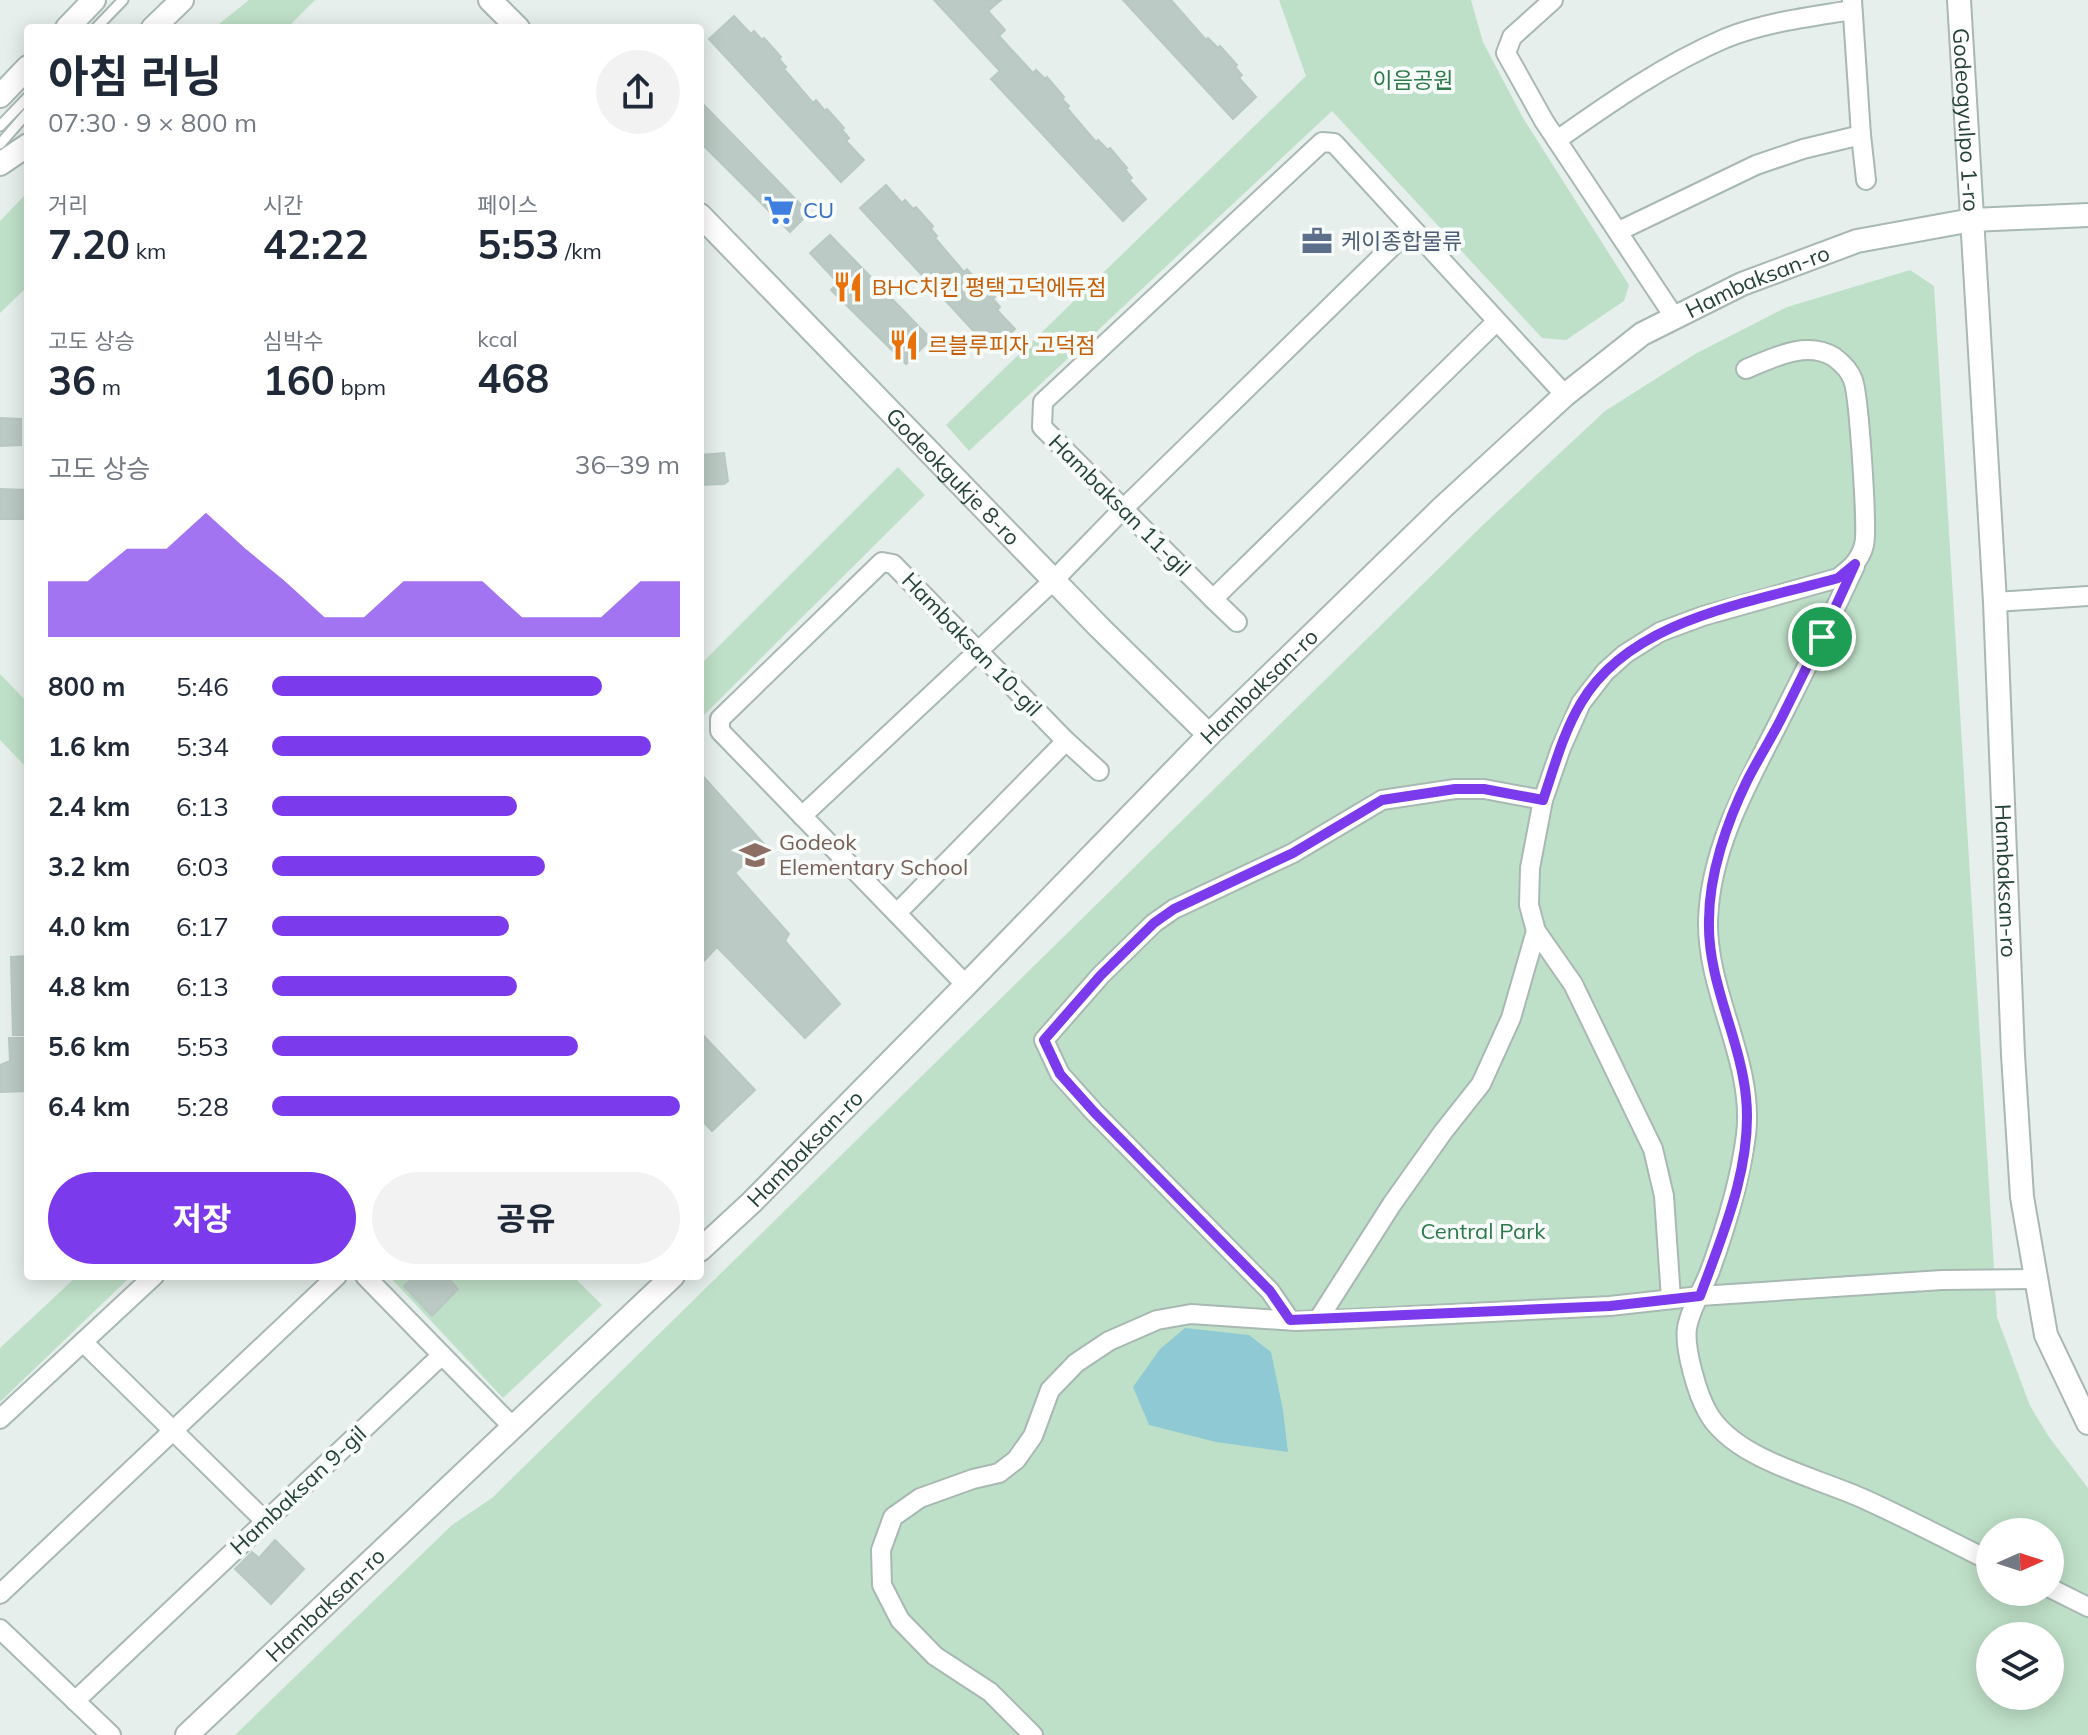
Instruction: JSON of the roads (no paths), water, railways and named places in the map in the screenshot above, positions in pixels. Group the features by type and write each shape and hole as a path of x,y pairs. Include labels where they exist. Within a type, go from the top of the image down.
{"street":[{"path":"71,24 94,0"},
{"path":"157,24 182,0"},
{"path":"490,0 514,24"},
{"path":"1553,0 1512,37 1506,53 1557,140 1675,318"},
{"name":"Godeogyulpo 1-ro","path":"1959,0 1972,220 2088,215"},
{"path":"1557,140 1629,89 1728,37 1852,5 1866,180"},
{"path":"0,96 24,71"},
{"path":"1619,231 1756,165 1803,149 1861,135"},
{"path":"0,164 12,142"},
{"name":"Hambaksan 11-gil","path":"1237,622 1042,427 1043,402 1322,142 1334,143 1565,395"},
{"name":"Godeokgukje 8-ro","path":"704,219 1209,735"},
{"name":"Hambaksan-ro","path":"704,1246 752,1202 1209,735 1443,507 1565,395 1642,334 1742,284 1857,241 1972,220 1995,602 2013,1055 2022,1197 2046,1335 2088,1423"},
{"path":"802,816 1054,580 1411,228"},
{"path":"1213,599 1497,321"},
{"path":"1746,369 1779,355 1801,350 1819,351 1834,357 1847,368 1854,382 1858,414 1865,544 1815,650 1747,781 1728,826 1715,875 1708,918 1710,945 1746,1096 1746,1132 1737,1186 1687,1327 1689,1350 1706,1410 1723,1433 1755,1454 1863,1498 1976,1554"},
{"name":"Hambaksan 10-gil","path":"966,985 720,731 720,719 882,562 893,564 1099,771"},
{"path":"1671,1299 1664,1196 1653,1149 1573,984 1536,931 1529,905 1530,868 1543,800 1581,703 1605,672 1625,654 1660,632 1703,616 1838,578 1855,564"},
{"path":"1995,602 2088,596"},
{"path":"897,913 1066,741"},
{"path":"1290,1320 1270,1291 1060,1074 1044,1040 1101,975 1154,923 1174,909 1293,853 1382,800 1455,789 1484,789 1543,800"},
{"path":"1318,1320 1392,1204 1481,1084 1511,1018 1536,931"},
{"path":"1033,1735 990,1692 935,1656 900,1620 882,1585 881,1550 893,1517 920,1498 999,1473 1016,1460 1033,1436 1050,1390 1076,1363 1109,1341 1157,1320 1191,1314 1318,1320 1610,1306 1700,1296 1942,1280 2037,1279"},
{"path":"0,1419 150,1280"},
{"path":"0,1594 333,1280"},
{"path":"369,1280 512,1426"},
{"name":"Hambaksan-ro","path":"187,1735 669,1280"},
{"path":"83,1342 265,1521"},
{"name":"Hambaksan 9-gil","path":"75,1701 442,1355"},
{"path":"2064,1595 2088,1607"},
{"path":"0,1629 111,1735"}],"lane":[{"path":"100,24 123,0"},
{"path":"107,24 130,0"},
{"path":"0,126 24,101"},
{"path":"0,154 12,142 24,120"}],"water":[{"path":"1185,1328 1249,1335 1271,1352 1288,1452 1216,1442 1149,1425 1133,1387 1160,1349"}],"place":[{"name":"CU","path":"779,210"},
{"name":"케이종합물류","path":"1317,241"},
{"name":"BHC치킨 평택고덕에듀점","path":"848,287"},
{"name":"르블루피자 고덕점","path":"904,345"},
{"name":"Godeok Elementary School","path":"755,855"}],"park label":[{"name":"이음공원","path":"1413,80"},
{"name":"Central Park","path":"1483,1231"}]}
